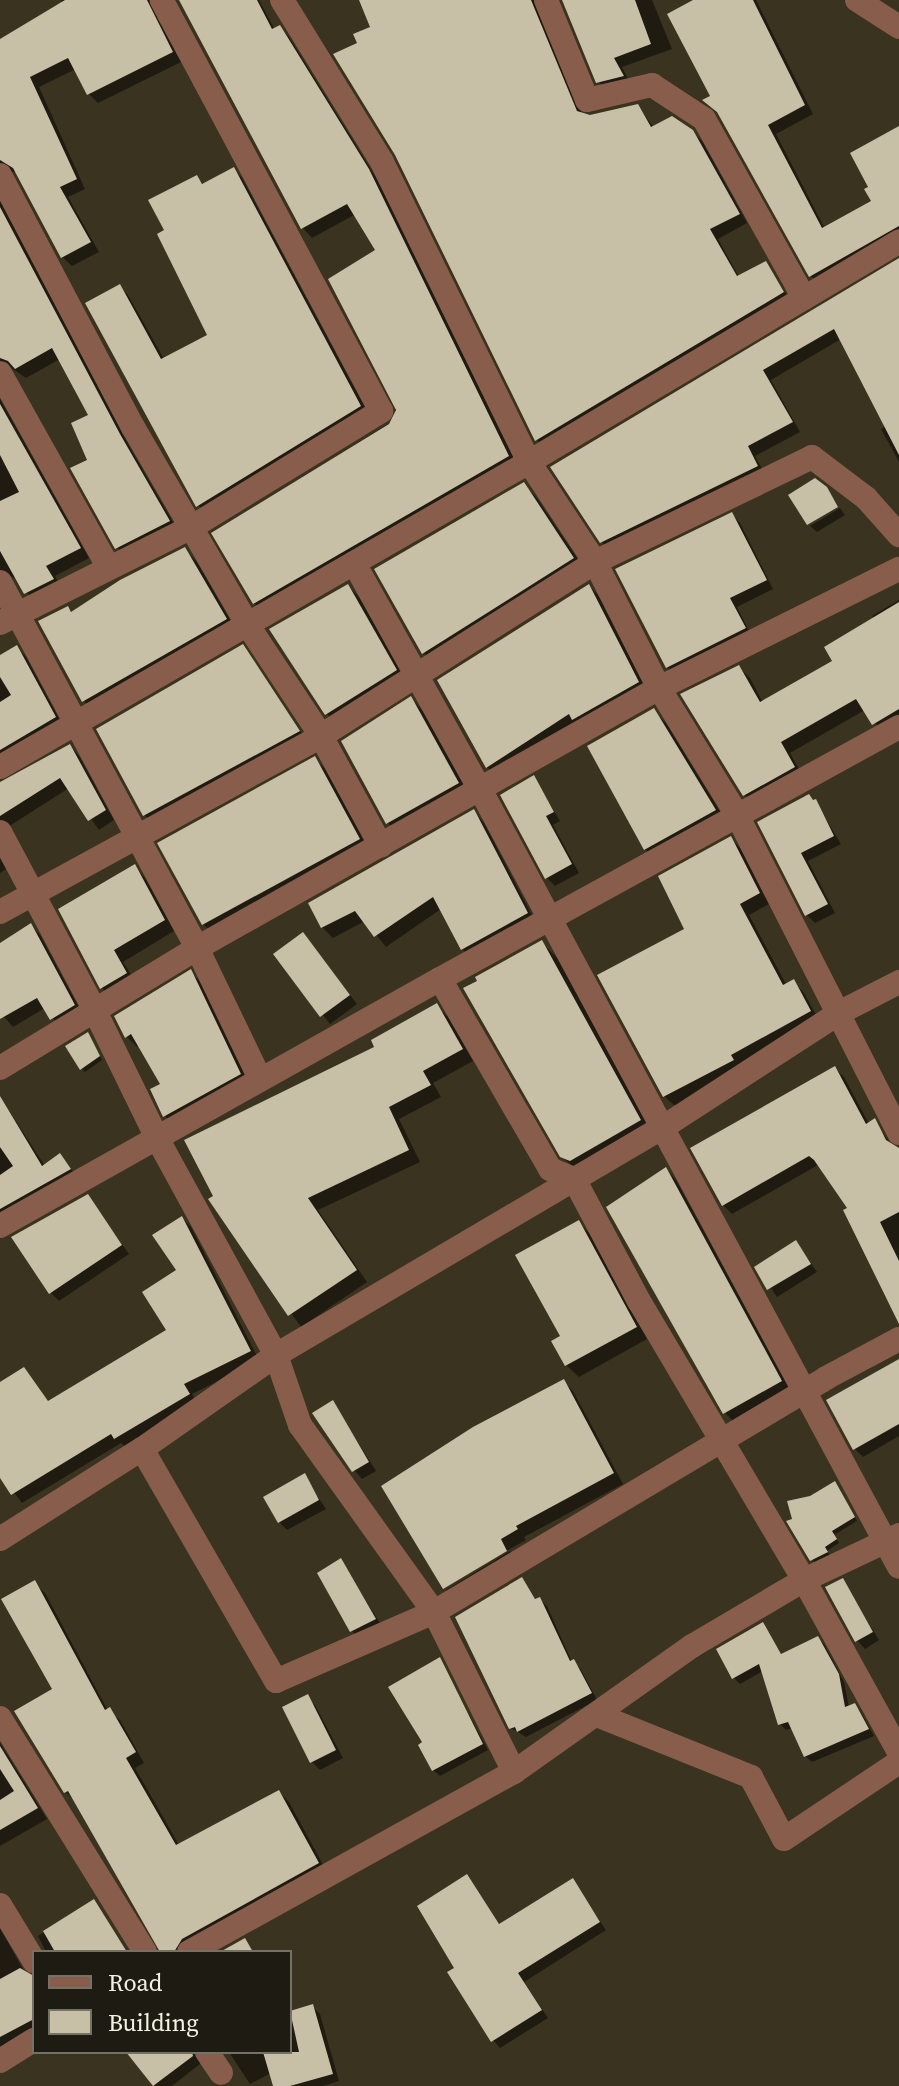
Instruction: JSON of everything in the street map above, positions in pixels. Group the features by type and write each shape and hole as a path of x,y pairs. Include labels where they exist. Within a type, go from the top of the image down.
{"street":[{"path":"8,618 192,527 381,411 162,0"},
{"path":"282,0 382,162 529,462 595,562 659,688 737,815 899,1133"},
{"path":"546,0 587,100 652,85 704,119 804,298"},
{"path":"857,0 899,27"},
{"path":"0,175 133,427 247,624 321,736 381,846"},
{"path":"0,767 529,462 899,241"},
{"path":"0,373 109,568"},
{"path":"0,912 321,736 595,562 812,457 866,498 899,535"},
{"path":"354,563 481,791 805,1391 893,1538 899,1567"},
{"path":"0,1068 197,948 481,791 659,688 899,569"},
{"path":"0,582 8,618 77,722 197,948 260,1079"},
{"path":"0,1226 440,979 899,727"},
{"path":"0,832 95,1011 157,1138 276,1355 300,1425 434,1612 514,1772"},
{"path":"440,979 550,1169 574,1179 639,1301 804,1580 899,1752"},
{"path":"0,1539 142,1449 276,1355 662,1128 839,1013 899,982"},
{"path":"142,1449 276,1681 434,1612 805,1391 899,1339"},
{"path":"193,1950 514,1772 692,1646 804,1580 893,1538"},
{"path":"597,1715 751,1777 784,1839 899,1762"},
{"path":"0,1718 144,1950"},
{"path":"0,1905 32,1958"},
{"path":"0,2061 32,2041"},
{"path":"208,2054 221,2073"}],"building":[{"path":"65,0 147,0 173,52 87,95 68,58 30,77 77,179 60,187 91,242 61,258 13,168 0,160 0,39"},
{"path":"179,0 257,0 272,29 280,25 369,169 509,456 253,604 211,533 389,424 396,410 328,279 375,250 347,204 301,229"},
{"path":"359,0 531,0 577,111 590,115 638,104 651,127 672,116 693,130 740,214 710,229 737,276 766,261 784,292 535,441 395,155 333,54 357,43 353,34 370,27"},
{"path":"562,0 635,0 651,44 614,58 624,76 596,83"},
{"path":"693,0 753,0 805,105 768,125 822,228 871,201 864,189 868,187 850,153 899,126 899,226 809,277 717,112 702,100 710,96 667,14"},
{"path":"234,167 361,406 196,507 85,303 120,284 161,359 207,335 157,234 164,230 148,200 197,175 202,184"},
{"path":"0,207 120,434 170,521 115,549 70,468 87,460 71,423 88,415 52,348 15,369 0,358"},
{"path":"899,258 899,455 834,329 763,370 793,422 748,446 758,466 600,543 550,467"},
{"path":"0,404 81,548 46,566 54,579 24,594 0,551 0,501 19,492 0,455"},
{"path":"815,478 827,487 838,507 807,525 788,495"},
{"path":"524,482 574,558 422,654 374,569"},
{"path":"732,512 767,580 730,598 746,628 666,668 615,569"},
{"path":"185,547 227,619 82,702 38,621 68,606 71,612 120,580"},
{"path":"348,584 397,670 325,715 269,629"},
{"path":"589,584 639,682 572,720 569,714 486,768 437,680"},
{"path":"899,602 899,709 872,725 856,699 781,742 795,767 743,796 680,694 739,665 760,702 832,661 824,647"},
{"path":"243,644 300,731 143,816 96,729"},
{"path":"17,645 56,717 0,750 0,702 11,695 0,677 0,655"},
{"path":"411,696 459,783 386,824 341,741"},
{"path":"654,708 716,810 644,850 587,746"},
{"path":"70,744 106,810 88,821 60,778 0,816 0,782"},
{"path":"315,756 360,839 202,925 157,843"},
{"path":"534,775 554,812 546,816 572,864 545,879 500,795"},
{"path":"809,794 813,800 816,799 834,836 801,853 828,904 805,916 757,822"},
{"path":"474,809 528,913 461,950 433,897 374,937 355,911 321,928 308,903"},
{"path":"731,836 760,893 740,904 783,985 794,979 811,1011 731,1055 734,1060 663,1097 597,975 684,929 658,876"},
{"path":"135,864 165,920 114,950 127,973 100,989 58,909"},
{"path":"31,923 75,1005 50,1020 37,998 0,1019 0,943"},
{"path":"303,932 350,995 320,1017 273,954"},
{"path":"542,940 641,1120 570,1161 560,1157 463,988 477,981 475,977"},
{"path":"191,969 241,1074 163,1117 150,1089 160,1084 131,1034 125,1038 114,1016"},
{"path":"437,1003 463,1049 423,1071 431,1085 389,1107 409,1150 308,1198 357,1270 288,1316 208,1199 213,1196 184,1140 374,1047 371,1040"},
{"path":"88,1032 100,1056 80,1070 65,1046"},
{"path":"835,1066 866,1124 875,1118 886,1140 899,1148 899,1212 880,1222 899,1261 899,1324 843,1210 847,1208 814,1160 809,1156 722,1206 690,1148"},
{"path":"0,1096 42,1166 60,1153 71,1169 0,1209 0,1175 13,1166 0,1147"},
{"path":"666,1167 782,1381 723,1414 606,1207"},
{"path":"88,1194 122,1245 49,1294 11,1237"},
{"path":"182,1216 251,1351 184,1384 190,1394 114,1439 111,1434 11,1495 0,1478 0,1382 24,1367 48,1401 166,1330 142,1292 176,1270 152,1235"},
{"path":"579,1220 637,1327 565,1366 551,1341 560,1336 515,1255"},
{"path":"796,1240 811,1264 767,1290 754,1267"},
{"path":"899,1359 899,1424 853,1450 826,1400"},
{"path":"564,1379 614,1473 516,1526 518,1529 501,1539 507,1551 443,1589 381,1486 473,1427"},
{"path":"333,1400 369,1462 352,1472 312,1413"},
{"path":"305,1473 319,1500 278,1523 263,1497"},
{"path":"835,1481 855,1517 832,1531 837,1539 825,1547 828,1552 810,1561 786,1521 792,1519 787,1501 810,1496"},
{"path":"341,1558 376,1619 350,1632 317,1573"},
{"path":"522,1577 535,1599 540,1597 570,1661 574,1659 592,1693 517,1732 515,1727 509,1729 455,1617"},
{"path":"843,1578 873,1632 855,1642 825,1587"},
{"path":"35,1580 105,1710 110,1707 136,1752 126,1758 176,1845 279,1790 319,1863 182,1939 175,1950 159,1950 68,1791 64,1793 14,1711 52,1689 1,1599"},
{"path":"763,1622 781,1654 818,1636 839,1674 845,1707 855,1703 869,1729 804,1757 788,1722 778,1725 759,1664 732,1679 716,1649"},
{"path":"440,1657 483,1744 432,1771 418,1745 422,1742 388,1687"},
{"path":"308,1694 336,1750 310,1763 282,1707"},
{"path":"0,1746 38,1808 0,1830 0,1800 14,1791 0,1769"},
{"path":"467,1874 499,1924 573,1878 600,1922 518,1973 542,2010 491,2042 447,1972 454,1968 417,1906"},
{"path":"94,1899 126,1950 54,1950 43,1931"},
{"path":"245,1938 252,1950 224,1950"},
{"path":"20,1968 32,1975 32,2020 0,2037 0,1979"},
{"path":"313,2004 333,2074 290,2086 273,2086 264,2054 299,2052 292,2010"},
{"path":"128,2054 192,2054 193,2056 153,2086"}]}
